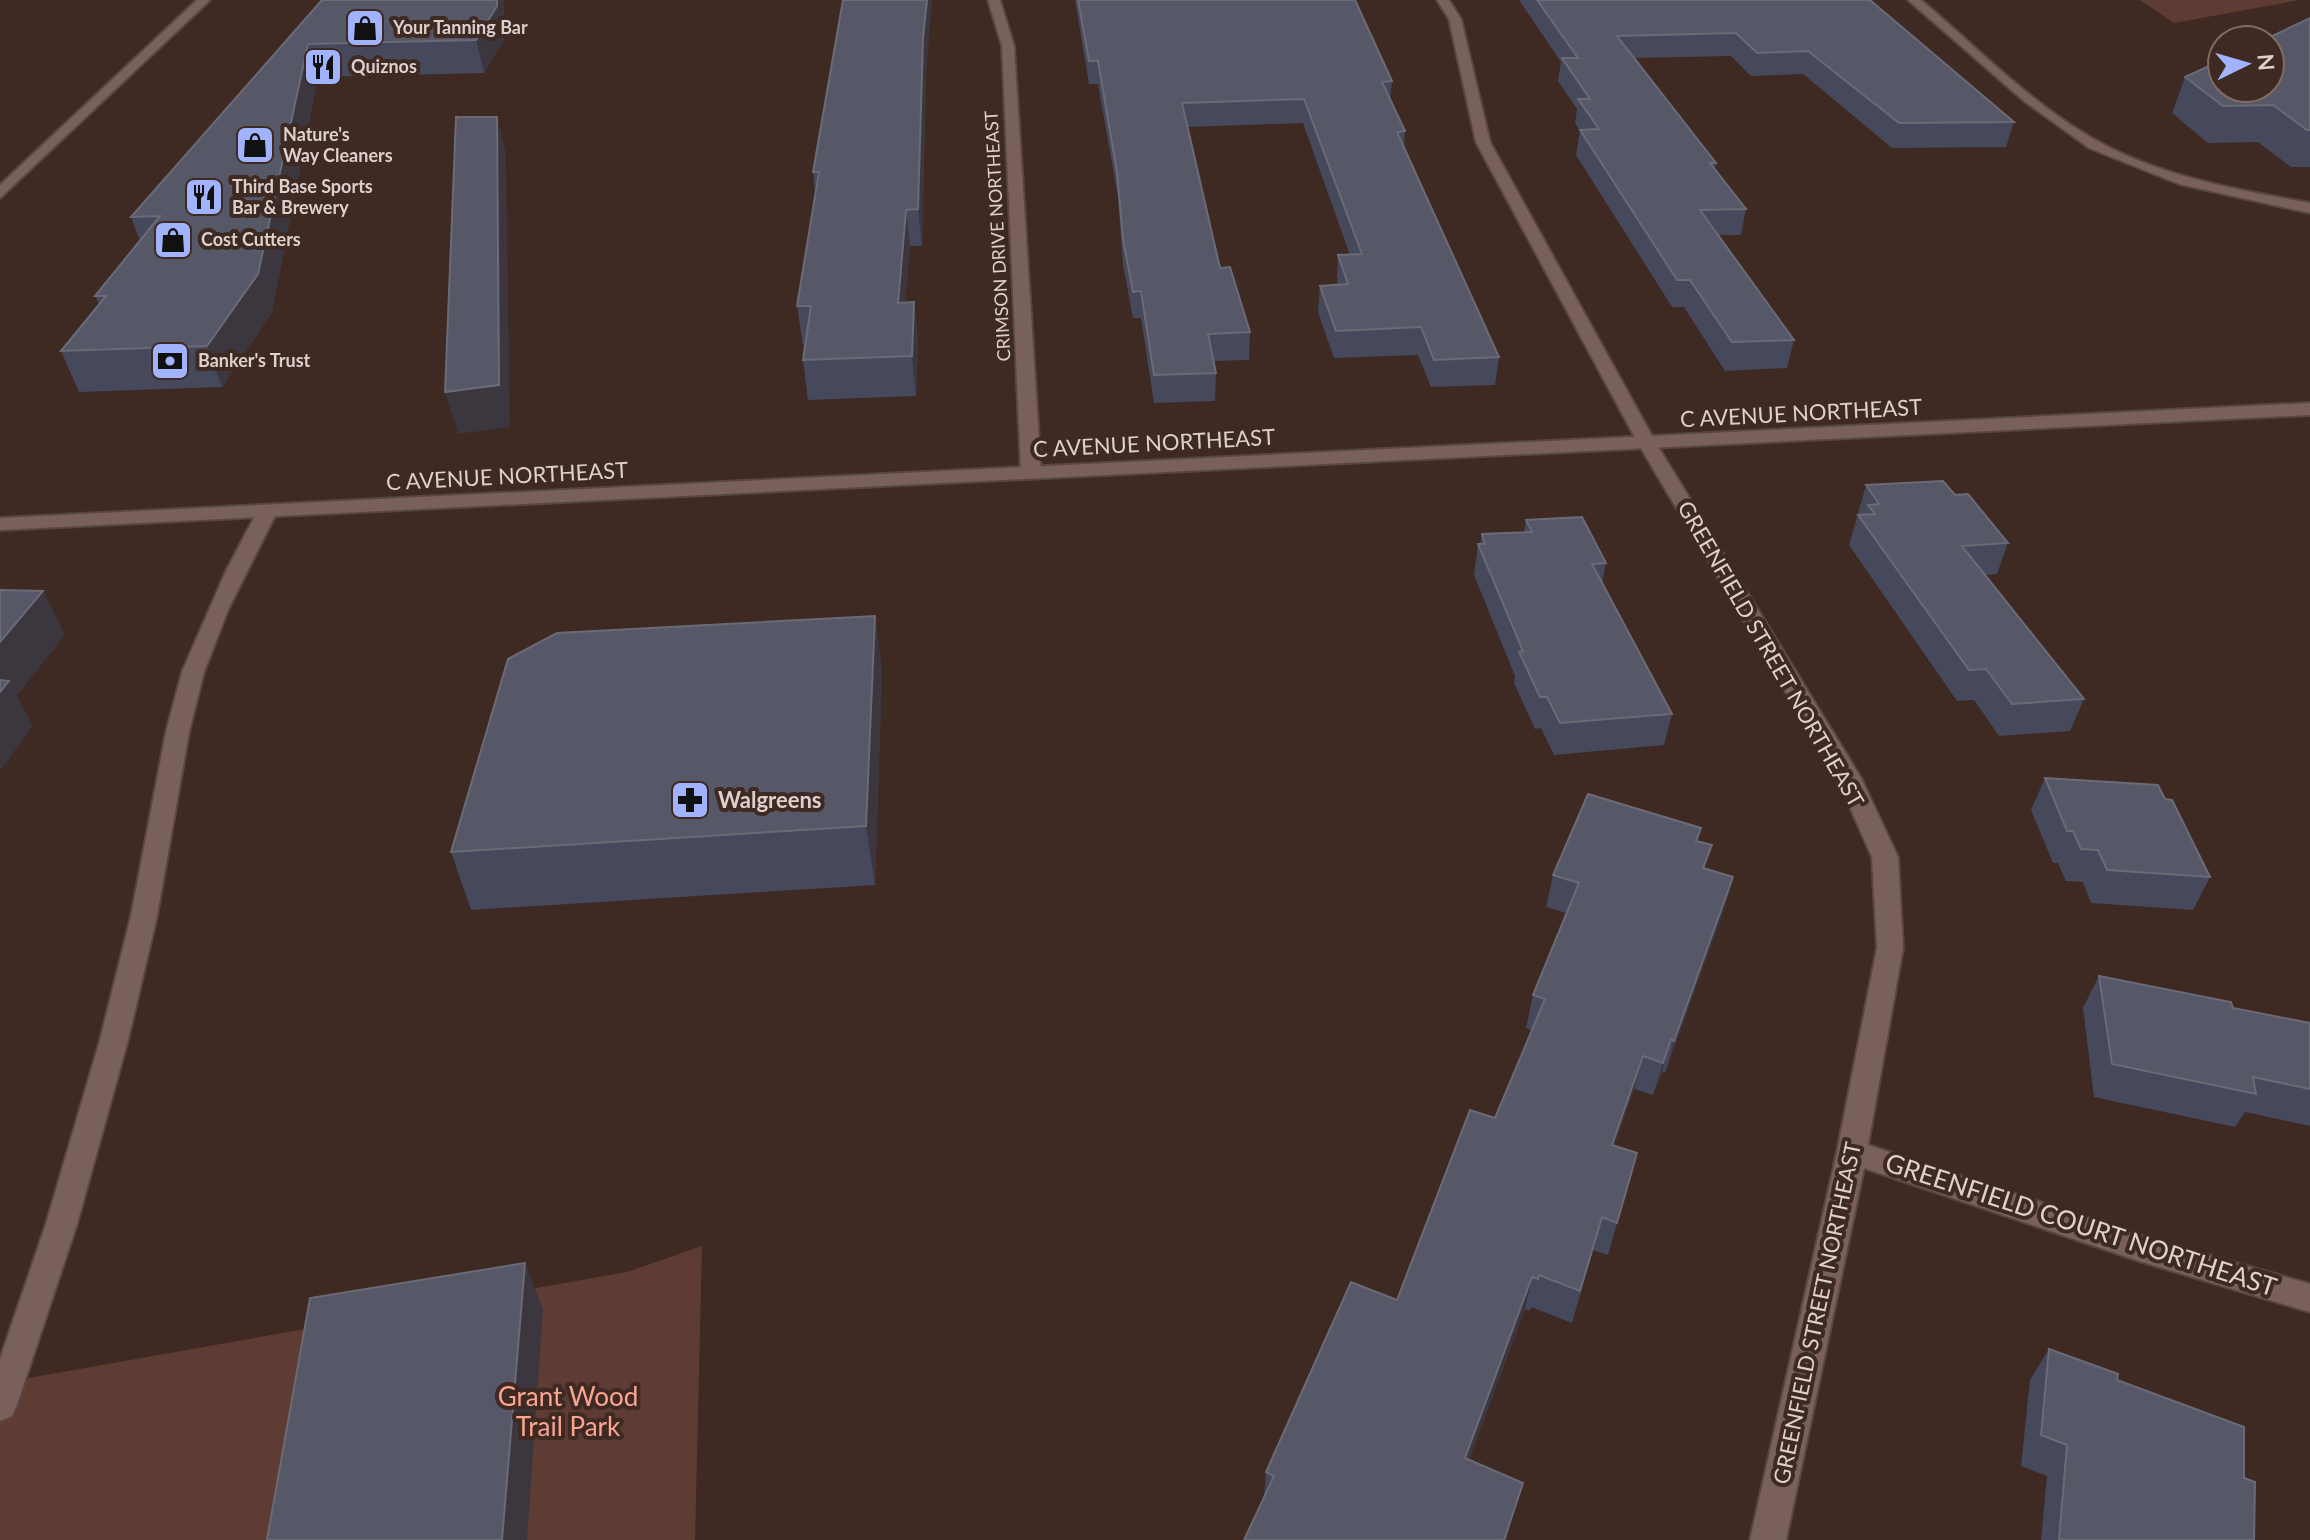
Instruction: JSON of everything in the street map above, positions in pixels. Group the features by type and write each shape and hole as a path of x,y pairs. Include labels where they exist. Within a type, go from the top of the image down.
{"street":[{"path":"0,193 204,0"},
{"name":"CRIMSON DRIVE NORTHEAST","path":"994,0 1008,46 1031,472"},
{"name":"GREENFIELD STREET NORTHEAST","path":"1443,0 1455,19 1483,142 1648,445 1849,778 1885,857 1890,948 1852,1152 1768,1540"},
{"path":"1914,0 2069,130 2114,153 2169,175 2248,196 2310,208"},
{"name":"C AVENUE NORTHEAST","path":"0,524 1031,472 1648,445 2310,409"},
{"path":"0,1405 60,1238 144,916 194,670 209,629 267,512"},
{"name":"GREENFIELD COURT NORTHEAST","path":"1852,1152 2139,1248 2310,1298"}],"green space":[{"path":"2140,0 2300,0 2174,23"},
{"name":"Grant Wood Trail Park","path":"702,1246 695,1540 0,1540 0,1383 627,1272"}],"building":[{"path":"322,0 497,0 497,6 476,40 308,44 258,274 207,346 61,351 106,296 95,296 160,216 131,217"},
{"path":"843,0 927,0 918,209 906,210 898,303 914,302 912,356 803,360 811,306 797,306 819,172 813,172"},
{"path":"1078,0 1355,0 1392,81 1382,82 1405,131 1397,132 1499,357 1434,360 1421,327 1336,331 1320,286 1348,284 1338,255 1362,254 1304,99 1182,103 1220,268 1230,267 1250,332 1208,334 1216,373 1154,375 1141,291 1133,292 1123,239 1117,172 1098,61 1089,61"},
{"path":"1537,0 1870,0 2014,122 1899,123 1808,51 1757,53 1736,33 1617,36 1716,163 1710,163 1746,209 1700,210 1794,340 1732,342 1690,280 1677,280 1580,130 1599,129 1578,99 1590,99 1562,58 1578,58"},
{"path":"2310,18 2310,130 2273,105 2220,104 2286,104 2286,29"},
{"path":"2206,67 2206,93 2185,77"},
{"path":"456,117 497,117 499,385 445,392"},
{"path":"1943,481 1955,495 1968,494 2008,543 1962,546 2084,699 2012,704 1986,669 1969,670 1858,515 1875,514 1868,505 1879,504 1866,485"},
{"path":"1582,517 1606,563 1592,564 1672,714 1560,723 1547,697 1540,697 1519,652 1523,651 1478,544 1485,544 1482,534 1532,532 1526,520"},
{"path":"0,590 43,591 0,642"},
{"name":"Walgreens","path":"875,616 866,826 451,852 508,659 557,633"},
{"path":"0,680 9,681 0,692"},
{"path":"2045,778 2158,785 2165,799 2172,800 2210,877 2107,870 2098,850 2081,849 2073,831 2067,831"},
{"path":"1588,794 1701,828 1696,841 1712,845 1703,868 1733,877 1674,1041 1671,1039 1663,1063 1643,1056 1612,1145 1637,1153 1617,1223 1602,1217 1580,1291 1539,1275 1538,1279 1532,1277 1465,1458 1523,1483 1504,1540 1244,1540 1274,1476 1266,1472 1351,1282 1397,1300 1470,1110 1495,1118 1545,999 1533,995 1579,883 1553,875"},
{"path":"2099,976 2231,1002 2233,1008 2310,1023 2310,1089 2253,1077 2256,1094 2112,1064"},
{"path":"525,1263 502,1540 267,1540 310,1298"},
{"path":"2049,1349 2118,1374 2117,1380 2244,1427 2244,1478 2255,1482 2254,1540 2059,1540 2067,1445 2041,1435"}],"place":[{"name":"Your Tanning Bar","path":"365,28"},
{"name":"Quiznos","path":"323,67"},
{"name":"Nature's Way Cleaners","path":"255,145"},
{"name":"Third Base Sports Bar & Brewery","path":"204,197"},
{"name":"Cost Cutters","path":"173,240"},
{"name":"Banker's Trust","path":"170,361"},
{"name":"Walgreens","path":"690,800"}]}
